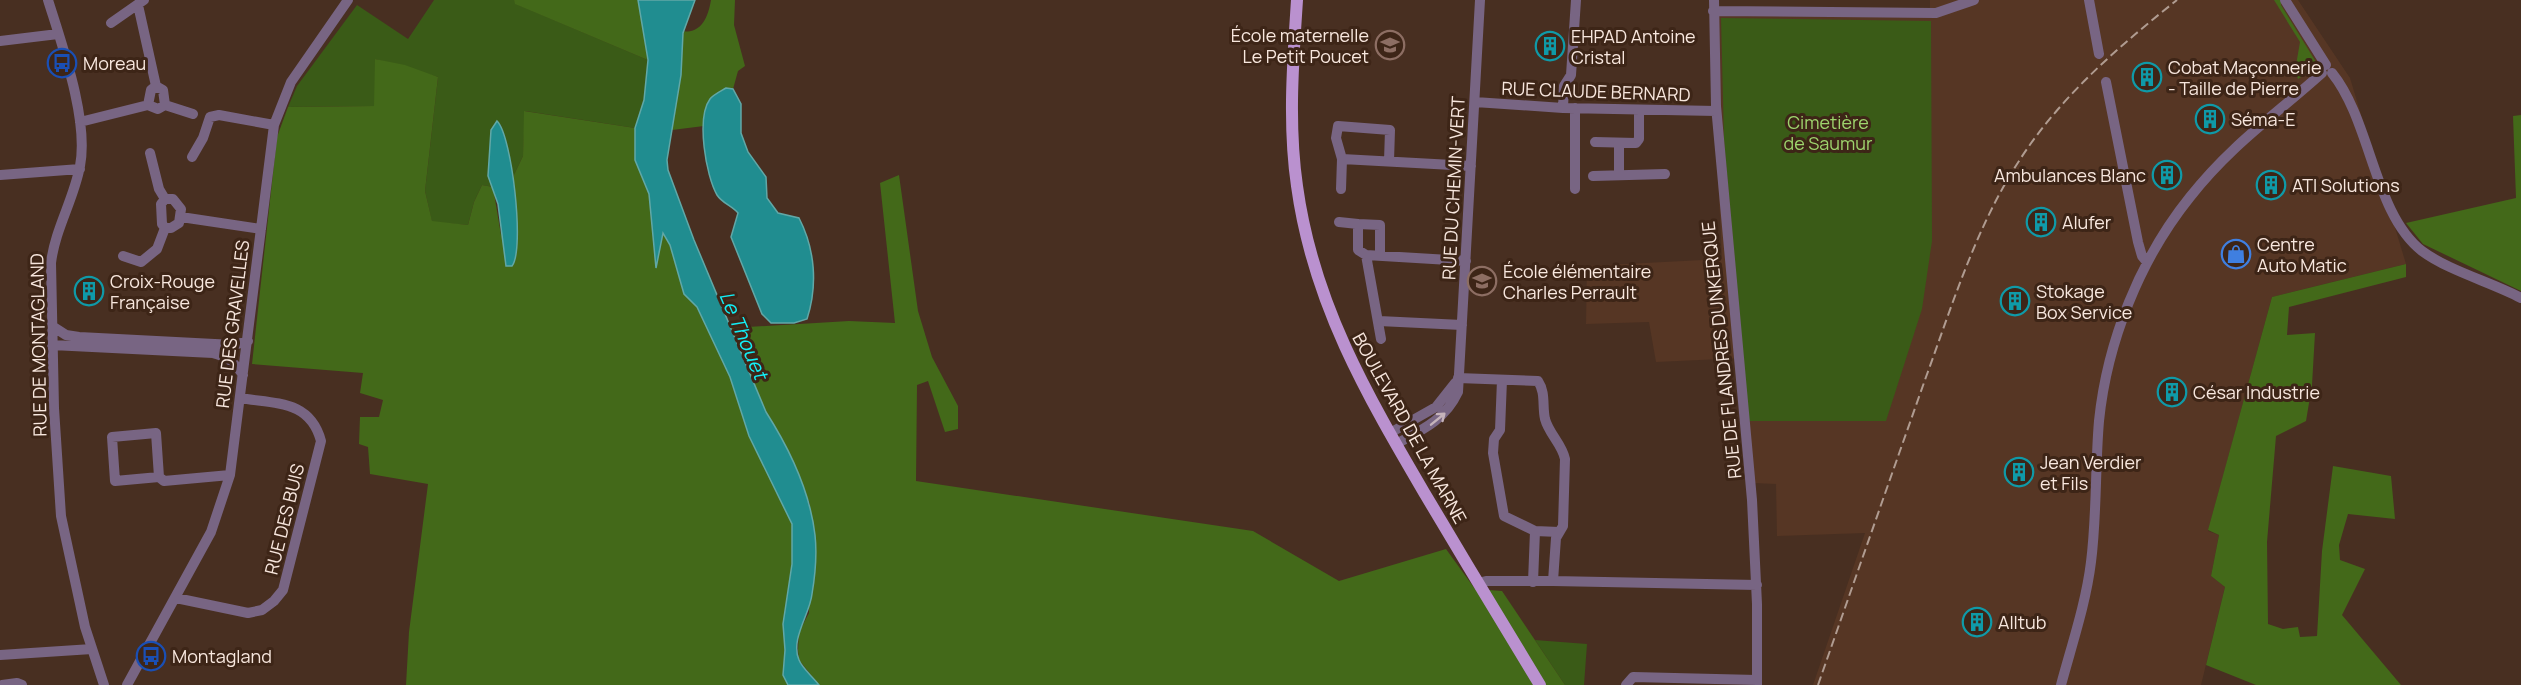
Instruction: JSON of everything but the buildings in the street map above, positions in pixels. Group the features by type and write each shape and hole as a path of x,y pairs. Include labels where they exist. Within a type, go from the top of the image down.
{"main road":[{"name":"BOULEVARD DE LA MARNE","path":"1297,0 1292,132 1302,218 1318,279 1338,336 1366,394 1540,685"}],"street":[{"name":"RUE DE MONTAGLAND","path":"48,0 84,145 80,169 53,247 52,342 60,516 77,596 104,685"},
{"name":"RUE DU CHEMIN-VERT","path":"1458,378 1480,0"},
{"path":"1563,108 1564,86 1571,75 1576,0"},
{"path":"1713,5 1936,13 1974,0"},
{"path":"2089,0 2099,54"},
{"name":"RUE DES GRAVELLES","path":"127,685 211,532 230,474 274,125 291,82 346,1"},
{"path":"2288,2 2326,70 2351,104 2382,186 2412,240 2432,257 2521,298"},
{"path":"111,23 141,3 156,86"},
{"name":"RUE DE FLANDRES DUNKERQUE","path":"1713,5 1716,111 1752,500 1757,585 1757,683"},
{"path":"0,41 58,34"},
{"path":"2061,685 2085,598 2091,561 2099,428 2105,385 2125,316 2147,262 2188,199 2228,152 2326,70"},
{"path":"2106,82 2138,242 2142,256 2147,262"},
{"path":"148,105 151,90 156,86"},
{"path":"156,86 164,90 165,105"},
{"name":"RUE CLAUDE BERNARD","path":"1475,102 1563,108 1716,111"},
{"path":"80,122 148,105 158,109 165,105 193,114"},
{"path":"1575,108 1575,189"},
{"path":"1595,142 1636,143 1639,139 1639,110"},
{"path":"192,157 203,138 210,117 219,115 274,125"},
{"path":"1341,189 1342,159 1336,138 1338,126 1390,130 1389,161"},
{"path":"1619,143 1619,175"},
{"path":"150,153 159,189 165,199"},
{"path":"1342,159 1471,166"},
{"path":"0,175 80,169"},
{"path":"51,171 74,183"},
{"path":"1593,176 1665,174"},
{"path":"165,199 173,199 178,203 181,217 179,223 171,228 165,228"},
{"path":"165,199 161,204 162,224 165,228"},
{"path":"181,217 261,229"},
{"path":"1339,222 1380,225 1380,256"},
{"path":"1358,224 1358,249 1366,255 1466,261"},
{"path":"123,256 141,262 157,249 165,228"},
{"path":"1366,255 1381,339"},
{"path":"1379,321 1462,325"},
{"path":"52,326 66,334 79,337 247,346"},
{"path":"52,342 79,337"},
{"path":"52,342 213,353 224,355 238,366 243,375"},
{"path":"213,353 247,346"},
{"path":"1393,438 1436,407 1458,378 1538,381 1543,388 1545,417 1563,448 1565,459 1563,526 1556,538 1553,581"},
{"path":"1502,380 1500,430 1494,439 1493,453 1500,504 1504,516 1535,531 1559,532"},
{"name":"RUE DES BUIS","path":"176,598 248,613 262,610 283,590 321,441 312,418 296,408 240,398"},
{"path":"159,477 156,433 112,437 115,481 159,477 164,481 230,474"},
{"path":"1533,582 1535,531"},
{"path":"1479,584 1486,581 1553,581 1757,585"},
{"name":"RUE DE MONTAGLAND","path":"94,653 112,685"},
{"path":"0,655 94,653"},
{"name":"RUE DES GRAVELLES","path":"135,685 145,654"},
{"path":"1626,685 1633,677 1757,683"},
{"path":"2,685 17,683 22,685"}],"shaded area":[{"path":"1930,0 2298,0 2350,78 2406,264 2272,297 2208,531 2219,535 2211,576 2225,587 2201,685 1813,685 1865,533 1777,536 1776,484 1753,483 1743,358 1656,362 1649,322 1586,324 1587,266 1722,259 1710,7 1930,8"}],"green space":[{"path":"434,0 514,0 516,4 648,60 644,100 635,128 525,111 523,156 513,177 501,125 491,130 488,175 493,187 482,185 474,202 468,225 432,222 425,191 438,77 375,59 375,106 288,107 297,86 357,5 408,39"},
{"path":"514,0 638,0 643,18 686,32 701,25 707,15 711,0 735,0 734,25 745,66 738,71 733,89 726,89 707,107 704,126 672,130 681,74 515,4"},
{"path":"2274,0 2281,0 2281,5 2316,62 2311,71 2298,79 2295,71 2300,42"},
{"name":"Cimetière de Saumur","path":"1721,18 1931,21 1932,241 1922,309 1886,421 1749,421 1724,140"},
{"path":"375,59 405,65 438,77 425,191 432,221 468,225 474,202 482,185 493,187 501,235 514,200 513,177 523,156 524,111 635,128 636,160 649,194 656,266 663,232 670,245 684,293 697,307 730,377 749,436 792,524 792,564 783,624 785,650 783,675 788,685 406,685 409,632 428,484 370,474 368,447 359,444 360,417 379,417 383,400 360,393 363,373 252,364 277,137 288,107 374,106"},
{"path":"2521,115 2521,291 2423,244 2406,223 2516,198 2513,116"},
{"path":"899,175 918,311 932,357 958,406 958,429 945,432 928,381 917,385 916,481 1253,531 1339,581 1446,549 1475,589 1502,591 1565,685 819,685 799,660 798,650 799,632 809,613 810,504 777,430 766,412 731,328 849,321 895,323 880,183"},
{"path":"2406,264 2406,277 2289,307 2287,335 2315,333 2312,385 2306,421 2276,436 2267,542 2268,624 2283,629 2298,627 2300,637 2317,636 2322,551 2333,466 2391,476 2395,519 2348,514 2339,545 2340,560 2365,569 2342,615 2401,685 2256,685 2206,665 2225,587 2211,576 2219,535 2208,530 2272,297"},
{"path":"1535,640 1587,644 1584,685 1565,685"}],"water":[{"path":"638,0 695,0 683,33 681,75 667,160 668,170 694,240 766,412 790,455 808,503 815,535 815,572 797,652 803,666 819,685 788,685 783,675 785,650 783,624 792,564 792,524 749,436 730,377 697,307 684,294 670,245 663,233 656,268 649,194 635,160 635,128 644,100 648,60"},
{"path":"726,88 733,89 741,104 741,133 748,152 766,177 767,198 778,213 799,218 809,242 814,280 807,319 794,323 771,323 762,314 731,237 738,213 719,198 709,175 703,133 706,108 710,99"},
{"path":"497,121 508,147 515,193 517,239 516,256 512,266 506,266 498,204 488,176 491,130"}],"railway":[{"path":"1818,685 1912,415 1956,294 1990,212 2019,161 2071,94 2133,36 2177,0"}],"place":[{"name":"École maternelle Le Petit Poucet","path":"1390,45"},
{"name":"EHPAD Antoine Cristal","path":"1550,46"},
{"name":"Moreau","path":"62,63"},
{"name":"Cobat Maçonnerie - Taille de Pierre","path":"2147,77"},
{"name":"Séma-E","path":"2210,119"},
{"name":"Ambulances Blanc","path":"2167,175"},
{"name":"ATI Solutions","path":"2271,185"},
{"name":"Alufer","path":"2041,222"},
{"name":"Centre Auto Matic","path":"2236,254"},
{"name":"École élémentaire Charles Perrault","path":"1482,281"},
{"name":"Croix-Rouge Française","path":"89,291"},
{"name":"Stokage Box Service","path":"2015,301"},
{"name":"César Industrie","path":"2172,392"},
{"name":"Jean Verdier et Fils","path":"2019,472"},
{"name":"Alltub","path":"1977,622"},
{"name":"Montagland","path":"151,656"}],"water label":[{"name":"Le Thouet","path":"744,335"}]}
